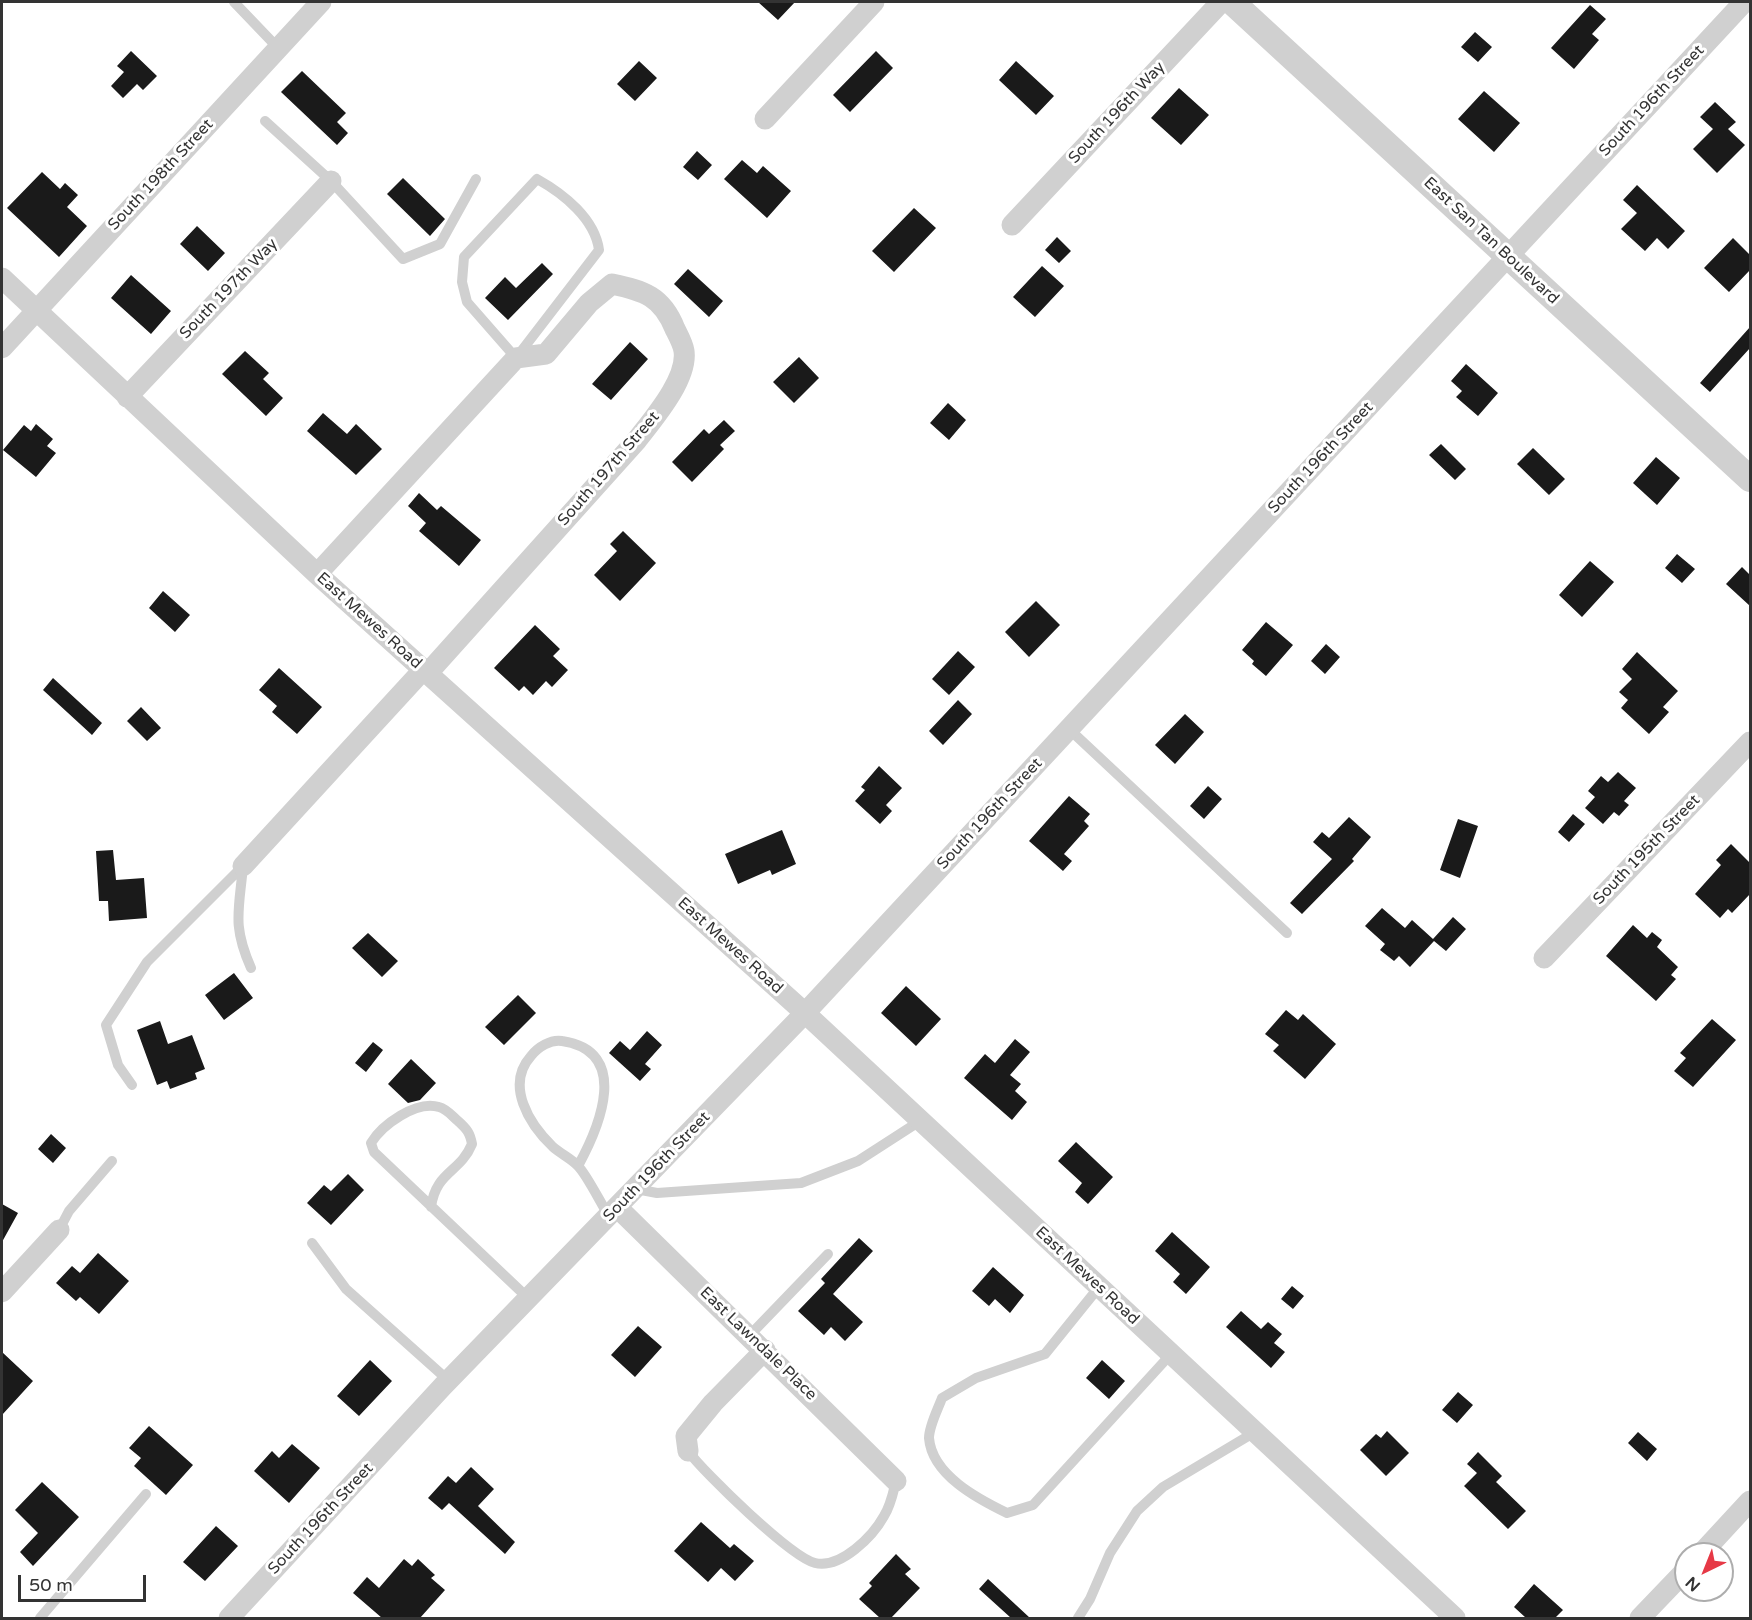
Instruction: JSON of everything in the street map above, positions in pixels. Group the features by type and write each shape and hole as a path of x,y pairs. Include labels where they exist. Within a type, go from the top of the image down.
{"street":[{"name":"South 198th Street","path":"2,348 321,2"},
{"path":"765,119 874,2"},
{"name":"South 196th Way","path":"1012,225 1221,2"},
{"name":"East San Tan Boulevard","path":"1232,2 1750,479"},
{"name":"South 196th Street","path":"229,1618 448,1381 805,1013 1744,2"},
{"name":"South 197th Way","path":"127,396 331,181"},
{"name":"East Mewes Road","path":"2,278 316,574 805,1013 1455,1618"},
{"name":"South 197th Street","path":"243,866 425,672 637,440 666,403 678,378 684,352 669,312 645,291 612,284 589,303 546,354 516,358"},
{"path":"316,574 516,358"},
{"name":"South 195th Street","path":"1544,958 1750,742"},
{"name":"East Lawndale Place","path":"614,1212 758,1343 896,1481"},
{"path":"2,1292 59,1230"},
{"path":"688,1451 686,1436 758,1343"},
{"path":"1712,1542 1750,1501"},
{"path":"1640,1618 1674,1583"}],"lane":[{"path":"234,2 278,48"},
{"path":"265,121 331,181 403,259 440,244 476,179"},
{"path":"537,179 559,191 584,218 597,236 599,250 516,358 467,303 462,282 464,257 537,179"},
{"path":"1069,729 1287,933"},
{"path":"243,866 237,928 251,968"},
{"path":"132,1085 118,1065 106,1025 147,962 243,866"},
{"path":"578,1166 591,1143 600,1117 606,1091 603,1071 592,1053 581,1044 558,1040 545,1044 531,1055 520,1072 518,1084 525,1108 536,1128 559,1152 578,1166 614,1212"},
{"path":"431,1206 433,1189 461,1162 472,1144 470,1131 445,1109 437,1106 417,1109 388,1123 372,1143 374,1152 529,1299"},
{"path":"636,1189 657,1193 801,1183 858,1161 920,1121"},
{"path":"59,1230 69,1211 112,1161"},
{"path":"312,1243 346,1289 448,1381"},
{"path":"758,1343 828,1254"},
{"path":"1099,1287 1045,1354 976,1378 942,1398 929,1437 940,1466 976,1498 1006,1513 1033,1505 1171,1354"},
{"path":"1078,1618 1090,1599 1110,1553 1137,1511 1163,1487 1255,1432"},
{"path":"688,1451 718,1485 798,1554 816,1563 836,1560 856,1549 884,1517 896,1481"},
{"path":"40,1618 146,1494"}],"building":[{"path":"758,2 795,2 778,20"},
{"path":"1590,5 1606,19 1592,34 1599,40 1574,69 1551,48"},
{"path":"1475,32 1492,47 1478,62 1461,47"},
{"path":"131,51 157,76 143,90 137,84 123,98 111,86 124,72 117,66"},
{"path":"876,51 893,68 850,112 833,95"},
{"path":"639,61 657,78 635,101 617,84"},
{"path":"1016,61 1054,96 1036,115 999,80"},
{"path":"302,71 346,113 337,122 348,133 337,145 281,92"},
{"path":"1179,88 1209,115 1181,145 1151,118"},
{"path":"1484,91 1520,123 1494,152 1458,119"},
{"path":"1715,102 1736,122 1728,129 1745,145 1717,173 1693,149 1713,129 1700,117"},
{"path":"697,151 712,165 698,180 683,167"},
{"path":"742,160 757,173 763,166 791,191 767,218 724,179"},
{"path":"42,172 60,189 65,183 78,195 67,207 87,226 59,257 7,208"},
{"path":"403,178 445,219 430,236 387,194"},
{"path":"1637,185 1685,231 1668,249 1657,238 1645,251 1621,229 1637,213 1623,200"},
{"path":"914,208 936,228 894,272 872,251"},
{"path":"197,226 225,253 208,271 180,244"},
{"path":"1057,237 1071,251 1059,263 1045,250"},
{"path":"1733,238 1750,255 1750,270 1729,292 1704,268"},
{"path":"542,263 553,274 508,320 485,298 505,277 516,288"},
{"path":"1042,266 1064,286 1035,317 1013,297"},
{"path":"688,269 723,301 709,317 674,284"},
{"path":"131,275 171,311 151,334 111,298"},
{"path":"1750,327 1750,348 1710,392 1700,383"},
{"path":"630,342 648,359 611,400 592,384"},
{"path":"245,351 269,373 263,379 283,398 266,416 222,374"},
{"path":"799,357 819,378 794,403 773,382"},
{"path":"1466,364 1498,393 1478,416 1456,397 1462,391 1451,381"},
{"path":"948,403 966,420 949,440 930,423"},
{"path":"323,413 347,434 356,424 382,449 356,475 307,431"},
{"path":"724,420 735,431 720,445 724,449 692,482 672,462 704,429 709,434"},
{"path":"36,424 53,439 47,446 56,453 36,477 3,450 24,425 31,431"},
{"path":"1441,444 1466,469 1455,480 1429,455"},
{"path":"1533,448 1565,479 1549,495 1517,464"},
{"path":"1656,457 1680,478 1657,505 1633,483"},
{"path":"419,493 437,510 441,506 481,540 459,566 419,531 426,523 408,506"},
{"path":"623,531 656,563 620,601 594,575 617,551 610,544"},
{"path":"1677,554 1695,569 1682,583 1665,568"},
{"path":"1590,561 1614,582 1582,617 1559,595"},
{"path":"1742,567 1750,575 1750,606 1726,584"},
{"path":"163,591 190,615 175,632 149,608"},
{"path":"1036,601 1060,625 1029,657 1005,632"},
{"path":"1266,622 1293,645 1266,676 1252,664 1254,661 1242,650"},
{"path":"535,625 560,649 553,656 568,670 552,687 546,681 533,695 524,686 519,691 494,668"},
{"path":"1326,644 1340,657 1325,674 1311,661"},
{"path":"958,651 975,667 949,695 932,679"},
{"path":"1637,652 1678,691 1663,707 1669,712 1649,734 1621,708 1628,700 1619,692 1632,679 1622,669"},
{"path":"279,668 322,707 297,734 272,712 277,706 259,690"},
{"path":"53,678 102,723 92,735 43,690"},
{"path":"958,700 972,714 943,745 929,731"},
{"path":"141,707 161,728 147,741 127,721"},
{"path":"1185,714 1204,732 1175,764 1155,745"},
{"path":"879,766 902,788 886,805 892,811 880,824 855,801 865,790 861,787"},
{"path":"1618,772 1636,788 1624,801 1629,805 1619,816 1614,812 1603,824 1585,808 1595,797 1588,791 1601,776 1608,782"},
{"path":"1208,786 1222,799 1204,819 1190,806"},
{"path":"1069,796 1090,814 1084,821 1089,826 1064,854 1072,861 1063,871 1029,841"},
{"path":"1573,814 1585,824 1569,842 1558,832"},
{"path":"1349,817 1371,837 1352,859 1354,861 1302,914 1290,903 1332,859 1313,842 1322,832 1329,838"},
{"path":"1458,819 1478,826 1460,878 1440,870"},
{"path":"782,830 796,864 772,875 770,870 738,884 725,854"},
{"path":"1731,844 1750,863 1750,894 1732,913 1728,909 1720,918 1695,894 1721,865 1716,860"},
{"path":"113,850 116,880 144,878 147,918 109,921 108,901 99,901 96,851"},
{"path":"1382,908 1405,928 1412,920 1433,939 1453,917 1466,929 1446,951 1434,941 1410,967 1399,956 1394,961 1380,950 1385,944 1365,926"},
{"path":"1633,925 1647,938 1652,932 1662,940 1657,947 1678,967 1671,975 1676,979 1656,1001 1606,956"},
{"path":"368,933 398,961 382,977 352,948"},
{"path":"234,973 253,998 224,1020 205,995"},
{"path":"906,986 941,1019 916,1046 881,1013"},
{"path":"518,995 536,1013 504,1045 485,1027"},
{"path":"1286,1010 1298,1020 1303,1014 1336,1044 1305,1079 1273,1051 1279,1045 1265,1034"},
{"path":"1712,1019 1736,1040 1693,1087 1674,1071 1686,1058 1680,1053"},
{"path":"160,1021 168,1044 192,1035 205,1069 195,1073 197,1079 170,1089 167,1081 157,1085 137,1030"},
{"path":"647,1031 662,1045 645,1064 651,1069 640,1081 609,1053 620,1041 630,1050"},
{"path":"1015,1039 1030,1052 1010,1075 1021,1084 1015,1091 1027,1102 1012,1120 964,1078 985,1054 995,1063"},
{"path":"373,1042 383,1050 366,1072 355,1063"},
{"path":"411,1059 436,1083 420,1100 408,1103 388,1084"},
{"path":"51,1134 66,1148 53,1163 38,1149"},
{"path":"1076,1142 1113,1177 1088,1204 1075,1192 1082,1183 1058,1161"},
{"path":"348,1174 364,1190 331,1225 307,1203 324,1185 331,1191"},
{"path":"2,1204 18,1213 2,1242"},
{"path":"1172,1232 1210,1267 1186,1294 1173,1282 1180,1274 1155,1251"},
{"path":"859,1238 873,1251 833,1294 863,1322 845,1341 831,1327 824,1335 798,1311 825,1283 821,1279"},
{"path":"98,1253 129,1281 99,1314 80,1297 76,1301 56,1283 72,1266 80,1273"},
{"path":"993,1267 1024,1295 1010,1313 995,1299 989,1306 972,1291"},
{"path":"1292,1286 1304,1296 1293,1309 1281,1299"},
{"path":"1241,1311 1261,1329 1268,1322 1282,1334 1274,1343 1285,1352 1271,1368 1226,1327"},
{"path":"638,1326 662,1347 635,1377 611,1355"},
{"path":"2,1352 33,1381 2,1415"},
{"path":"370,1360 392,1381 359,1416 337,1396"},
{"path":"1102,1360 1125,1381 1109,1399 1086,1378"},
{"path":"1458,1392 1473,1405 1457,1423 1442,1410"},
{"path":"149,1426 193,1465 166,1495 134,1466 141,1458 129,1448"},
{"path":"1387,1431 1409,1453 1386,1476 1360,1450 1376,1434 1381,1438"},
{"path":"1638,1432 1657,1449 1647,1461 1628,1443"},
{"path":"292,1444 320,1468 289,1503 254,1471 272,1451 279,1458"},
{"path":"1478,1452 1502,1476 1496,1482 1526,1511 1508,1529 1464,1486 1477,1473 1467,1464"},
{"path":"471,1467 494,1489 478,1506 515,1542 505,1554 449,1503 442,1510 428,1498 448,1476 456,1483"},
{"path":"42,1482 79,1517 33,1566 20,1552 38,1533 15,1510"},
{"path":"701,1522 730,1548 734,1544 754,1561 735,1581 721,1568 708,1582 674,1551"},
{"path":"216,1526 238,1546 205,1581 183,1562"},
{"path":"896,1554 911,1569 905,1574 920,1588 891,1618 880,1618 859,1599 872,1586 869,1583"},
{"path":"404,1559 412,1566 418,1559 435,1575 431,1578 445,1590 420,1618 382,1618 353,1593 367,1577 379,1588"},
{"path":"988,1579 1030,1618 1011,1618 979,1589"},
{"path":"1534,1584 1563,1610 1555,1618 1526,1618 1514,1607"}]}
